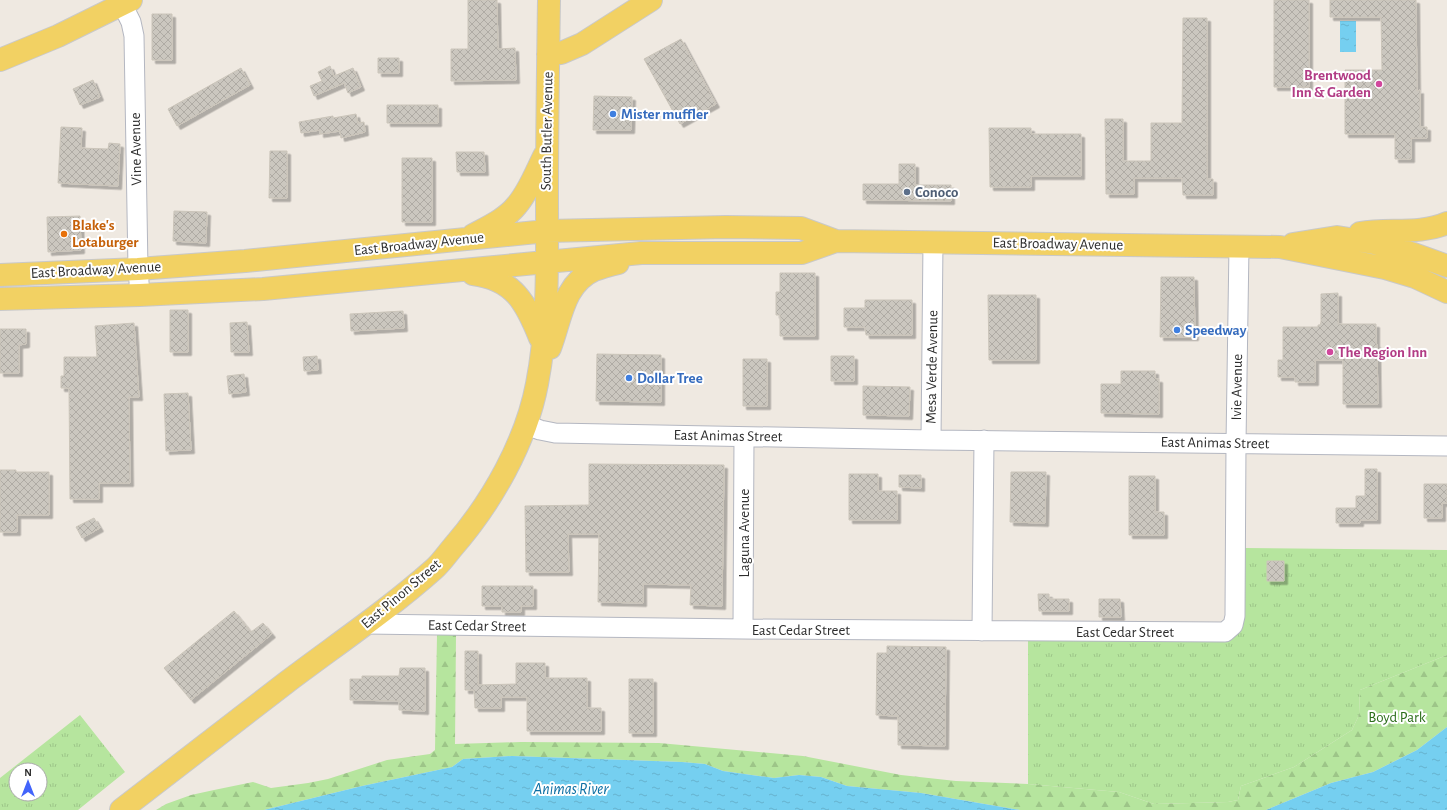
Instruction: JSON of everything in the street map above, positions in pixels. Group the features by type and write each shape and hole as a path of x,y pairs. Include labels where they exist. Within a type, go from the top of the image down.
{"main road":[{"name":"South Butler Avenue","path":"547,262 549,0"},
{"path":"548,54 561,52 582,44 651,0"},
{"path":"0,60 58,36 127,2"},
{"path":"466,239 501,220 517,206 547,151"},
{"path":"1337,237 1375,230 1424,230 1447,223"},
{"name":"East Broadway Avenue","path":"0,275 138,269 253,260 547,231 726,227 800,228 836,241 1280,247 1385,268 1422,280 1447,292"},
{"name":"East Broadway Avenue","path":"1280,247 1337,237 1391,247 1447,266"},
{"name":"East Broadway Avenue","path":"0,299 140,295 263,289 640,252 802,253 836,241"},
{"path":"536,387 552,344 565,301 580,280 594,270 663,252"},
{"name":"East Pinon Street","path":"121,810 366,624 435,568 462,536 486,503 515,451 526,425 536,387 541,358 547,262"},
{"path":"446,272 481,275 494,278 506,285 524,302 542,342"}],"street":[{"name":"Vine Avenue","path":"127,2 134,36 138,269 140,295"},
{"name":"Mesa Verde Avenue","path":"933,242 931,440 984,440"},
{"name":"Ivie Avenue","path":"1233,625 1235,616 1239,246"},
{"name":"East Animas Street","path":"526,425 540,430 556,433 931,440"},
{"name":"Laguna Avenue","path":"743,629 744,437"},
{"name":"East Animas Street","path":"984,440 1447,446"},
{"path":"982,631 984,440"},
{"name":"East Cedar Street","path":"366,624 743,629 1220,632 1228,630 1233,625"}],"green space":[{"path":"1245,548 1447,550 1447,655 1360,690 1359,715 1352,730 1294,767 1241,786 1238,800 1228,802 1154,804 1119,792 1028,784 1028,640 1228,642 1240,628"},
{"name":"Boyd Park","path":"437,635 456,635 455,744 521,742 659,743 803,756 901,775 956,781 1028,784 1119,792 1154,804 1228,802 1238,800 1241,786 1294,767 1352,730 1359,715 1360,690 1447,655 1447,727 1417,750 1373,772 1331,783 1266,810 1020,810 921,793 847,786 821,777 799,775 774,778 723,771 705,764 512,756 463,759 452,767 362,786 264,810 156,810 166,804 191,795 253,782 271,788 308,783 328,779 387,760 430,754 435,750"},
{"path":"80,715 125,772 78,810 0,810 0,778 8,772 8,802 48,802 48,762 20,762"}],"water":[{"path":"1340,21 1356,21 1356,52 1340,52"},
{"path":"1447,727 1447,810 1266,810 1331,783 1373,772 1417,750"},
{"name":"Animas River","path":"512,756 705,764 723,771 774,778 799,775 821,777 847,786 921,793 1020,810 264,810 362,786 452,767 463,759"}],"building":[{"path":"468,0 497,0 498,49 515,48 516,80 451,81 451,49 468,49"},
{"name":"Brentwood Inn & Garden","path":"1274,0 1309,0 1309,87 1274,87"},
{"name":"Brentwood Inn & Garden","path":"1330,0 1416,0 1417,91 1420,90 1420,127 1427,127 1427,138 1411,138 1411,159 1395,159 1395,134 1345,134 1345,70 1382,70 1381,17 1330,17"},
{"path":"152,14 172,14 172,60 152,60"},
{"path":"1183,18 1207,18 1207,179 1213,179 1213,195 1183,195 1182,178 1134,178 1134,194 1106,194 1105,119 1123,119 1123,161 1151,161 1151,123 1182,123"},
{"path":"681,39 716,104 680,124 644,59"},
{"path":"378,58 399,58 399,73 378,73"},
{"path":"330,66 334,76 353,68 361,87 348,93 344,83 314,96 310,86 322,81 318,72"},
{"path":"241,68 250,85 177,126 168,109"},
{"path":"93,80 100,97 80,105 73,89"},
{"path":"594,96 632,97 631,130 593,130"},
{"path":"387,105 438,105 438,123 387,123"},
{"path":"356,114 358,123 364,122 365,132 341,138 340,131 320,134 320,130 301,133 299,122 333,116 333,118"},
{"path":"61,127 82,128 81,148 108,149 109,143 120,144 118,186 58,183"},
{"path":"989,128 1031,128 1031,134 1081,134 1081,176 1031,176 1031,187 990,187"},
{"path":"270,151 287,151 287,198 269,198"},
{"path":"456,152 484,152 485,172 457,172"},
{"path":"402,158 432,158 432,222 402,222"},
{"name":"Conoco","path":"899,164 915,164 915,185 951,185 951,201 863,200 863,184 899,184"},
{"path":"174,211 207,212 206,243 173,241"},
{"name":"Blake's Lotaburger","path":"80,216 81,250 48,252 47,217"},
{"path":"780,273 815,273 815,336 780,336 780,315 776,315 776,292 780,292"},
{"name":"Speedway","path":"1161,277 1194,277 1195,337 1160,337"},
{"name":"The Region Inn","path":"1338,293 1338,324 1376,324 1378,404 1343,404 1343,360 1315,360 1315,382 1295,382 1295,377 1278,377 1278,360 1283,360 1283,327 1318,327 1321,322 1321,294"},
{"path":"988,295 1036,295 1036,360 989,360"},
{"path":"865,300 912,300 912,335 866,335 865,327 844,327 844,308 865,308"},
{"path":"170,310 188,310 188,352 170,352"},
{"path":"403,311 404,328 351,331 350,314"},
{"path":"247,322 249,352 231,352 230,323"},
{"path":"134,323 139,397 129,397 130,483 99,483 99,499 70,499 69,388 61,388 61,376 64,376 64,357 97,357 95,326"},
{"path":"0,329 26,329 26,344 19,345 19,373 0,373"},
{"name":"Dollar Tree","path":"597,354 661,355 661,402 596,401"},
{"path":"317,356 318,370 304,371 303,357"},
{"path":"831,356 854,356 854,381 831,381"},
{"path":"743,359 767,359 767,406 743,406"},
{"path":"1121,371 1155,371 1155,378 1159,379 1159,414 1101,413 1101,384 1121,384"},
{"path":"244,374 246,392 229,394 227,376"},
{"path":"863,386 910,387 909,416 863,415"},
{"path":"188,393 191,450 166,451 164,394"},
{"path":"589,464 724,465 722,606 690,605 691,585 643,584 643,603 598,602 599,534 568,534 569,572 526,572 525,506 589,505"},
{"path":"1365,469 1377,469 1377,520 1360,520 1360,523 1336,523 1336,508 1356,508 1356,496 1365,496"},
{"path":"0,470 16,470 16,472 49,472 49,515 17,515 17,532 0,532"},
{"path":"1011,472 1046,472 1045,523 1010,522"},
{"path":"849,474 878,474 878,491 897,491 897,520 849,520"},
{"path":"899,475 921,475 921,488 899,487"},
{"path":"1129,476 1155,476 1155,512 1164,512 1164,535 1129,535"},
{"path":"1424,484 1447,484 1447,503 1442,503 1442,518 1424,518"},
{"path":"94,518 100,528 82,538 76,527"},
{"path":"1267,561 1284,561 1284,581 1267,581"},
{"path":"482,586 533,586 533,606 521,606 521,612 502,612 502,606 482,606"},
{"path":"1038,594 1049,594 1049,599 1069,599 1069,611 1039,611"},
{"path":"1099,599 1120,599 1121,617 1099,617"},
{"path":"234,611 251,632 263,623 272,634 191,700 164,668"},
{"path":"887,646 946,647 945,746 898,745 898,716 876,715 877,653 887,653"},
{"path":"465,651 478,651 478,685 516,684 516,663 545,663 545,678 587,678 587,708 601,708 601,731 527,731 527,697 501,697 501,708 475,708 474,690 465,690"},
{"path":"400,668 425,668 425,711 399,710 399,701 350,700 350,679 362,679 362,676 399,676"},
{"path":"629,679 653,679 653,733 629,733"}],"place":[{"name":"Brentwood Inn & Garden","path":"1379,84"},
{"name":"Mister muffler","path":"613,114"},
{"name":"Conoco","path":"907,192"},
{"name":"Blake's Lotaburger","path":"64,234"},
{"name":"Speedway","path":"1177,330"},
{"name":"The Region Inn","path":"1330,352"},
{"name":"Dollar Tree","path":"629,378"}]}
